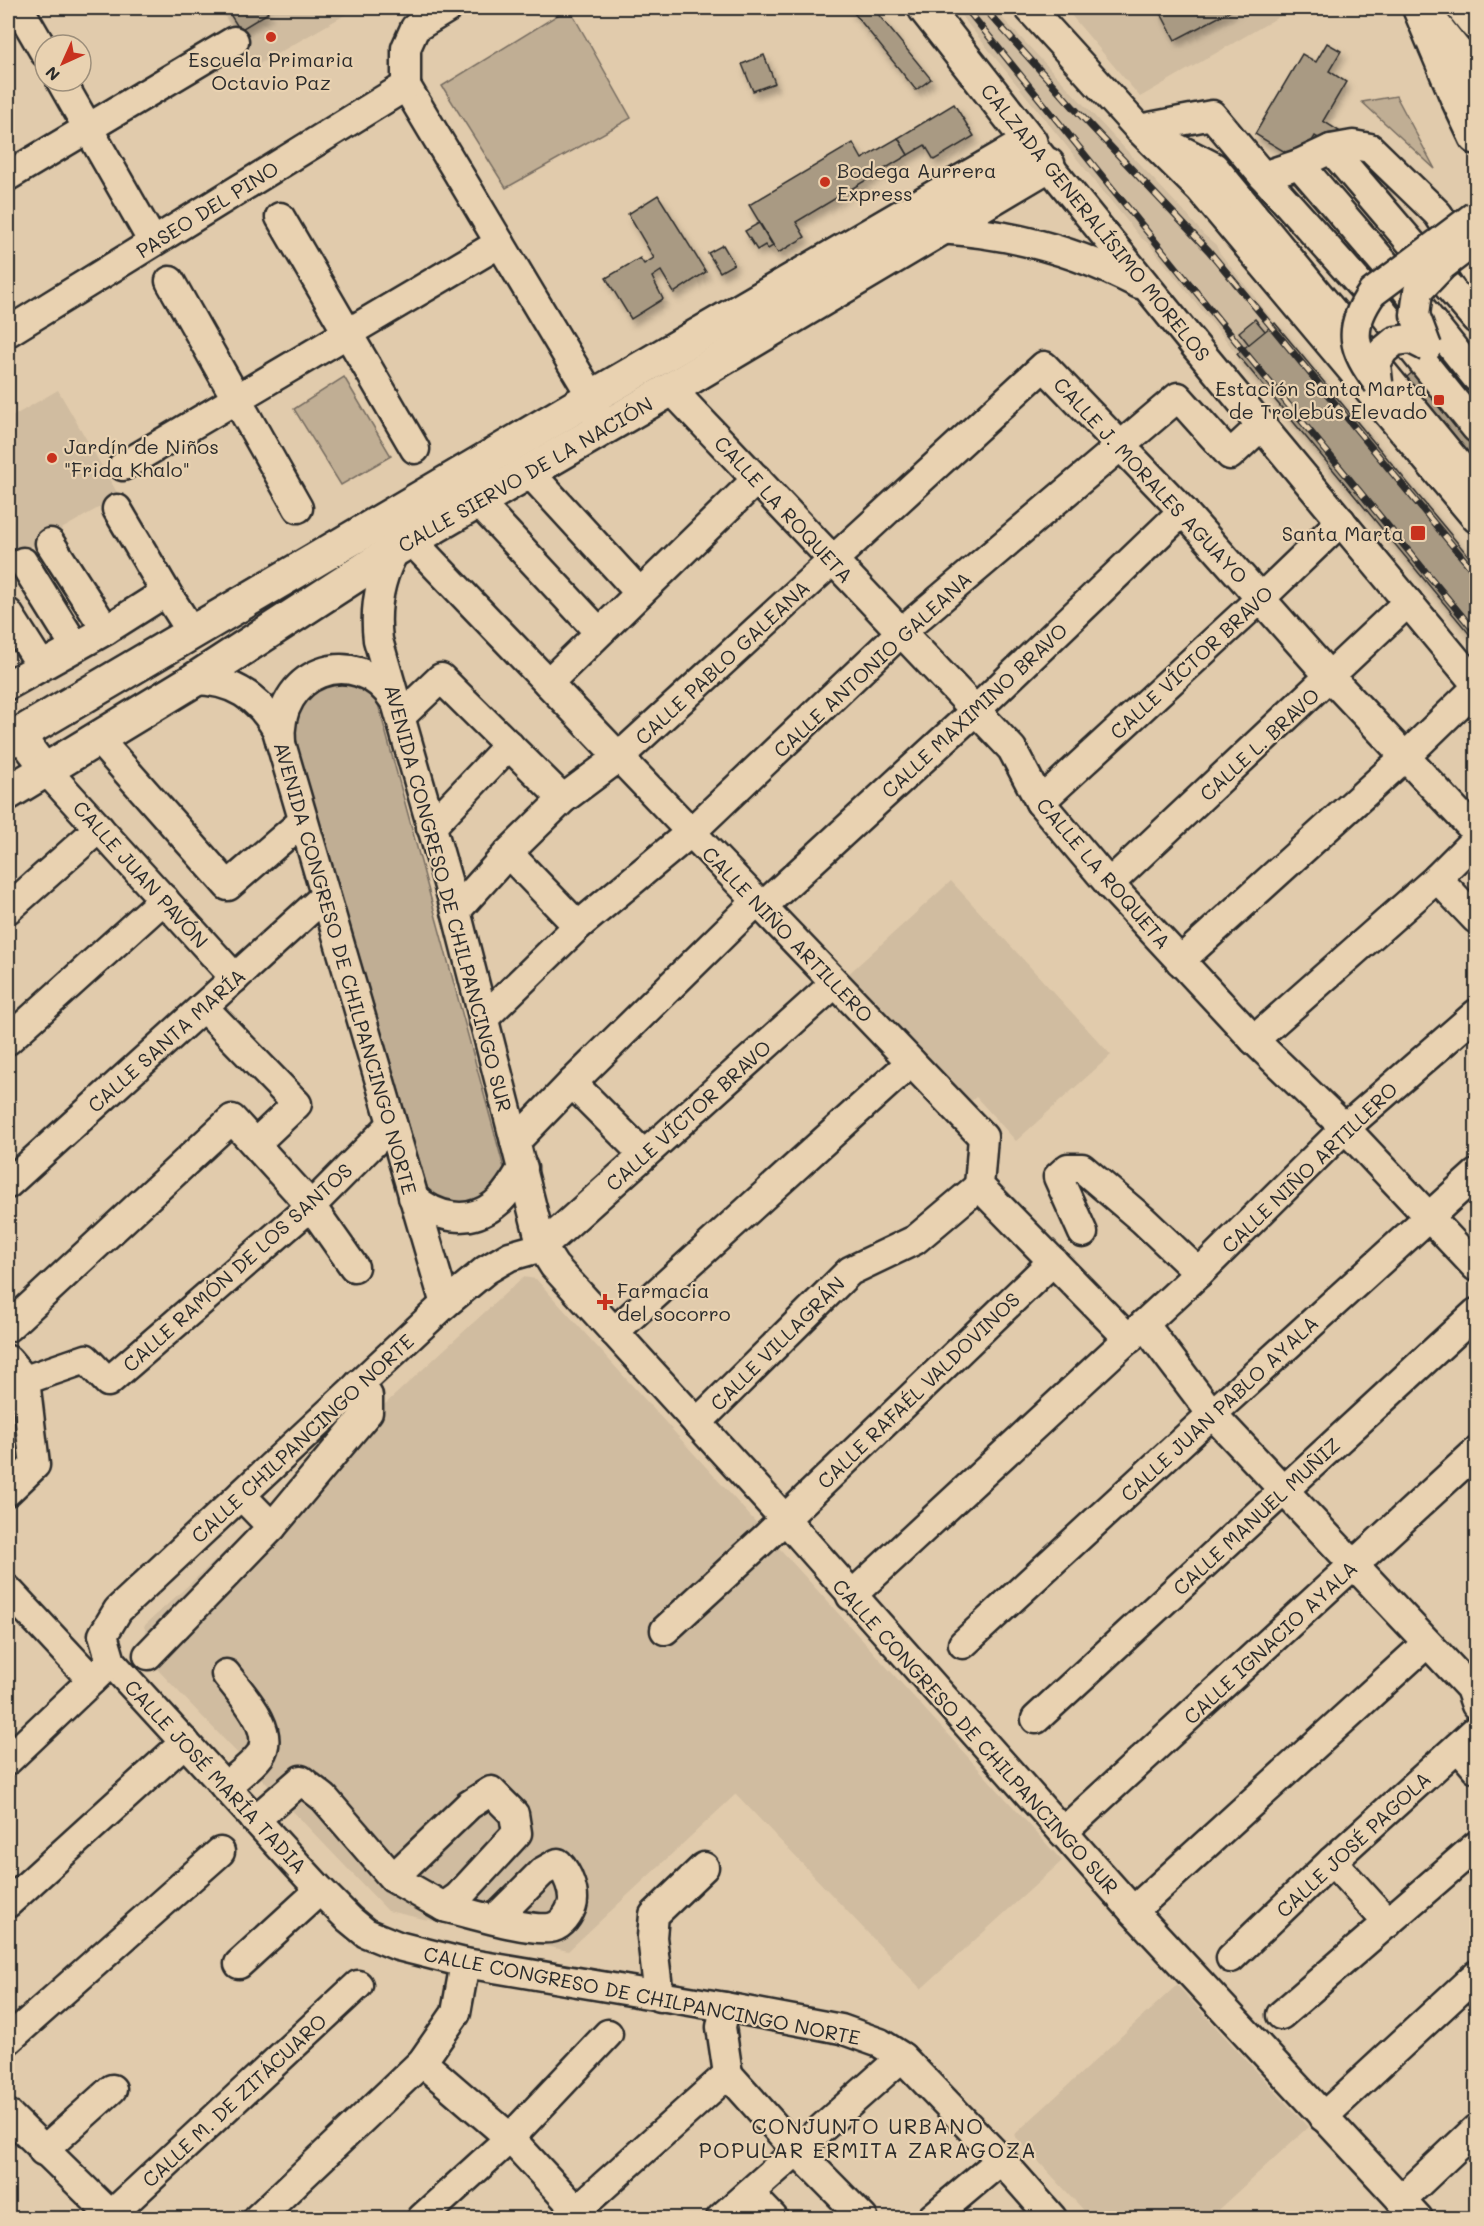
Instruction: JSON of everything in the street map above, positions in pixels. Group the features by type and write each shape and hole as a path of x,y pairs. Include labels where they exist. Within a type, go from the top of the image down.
{"main road":[{"name":"CALZADA GENERALÍSIMO MORELOS","path":"925,8 1039,153"},
{"path":"1420,8 1455,52 1476,71"},
{"path":"1420,8 1476,137"},
{"path":"1464,8 1476,23"},
{"name":"CALLE SIERVO DE LA NACIÓN","path":"8,793 194,680 404,545 938,229 1039,153"},
{"name":"CALLE SIERVO DE LA NACIÓN","path":"13,737 592,397 1039,153"}],"street":[{"path":"19,8 33,33"},
{"path":"448,8 415,28 406,48 406,86 592,397 601,429"},
{"path":"1029,8 1140,129 1200,189 1476,518"},
{"path":"8,176 234,41"},
{"name":"PASEO DEL PINO","path":"8,332 406,86"},
{"path":"68,93 153,242"},
{"path":"1140,129 1212,115 1364,290 1476,428"},
{"path":"1140,129 1214,167 1476,500"},
{"path":"1263,176 1299,164 1331,148 1353,145 1370,148 1438,214 1476,273"},
{"path":"1331,148 1476,319"},
{"name":"CALZADA GENERALÍSIMO MORELOS","path":"1039,153 1476,686"},
{"path":"1299,164 1397,278 1476,377"},
{"path":"1476,215 1373,295 1356,327 1357,346 1363,364 1377,373 1476,486"},
{"path":"280,217 415,449"},
{"path":"938,229 992,233 1046,245 1098,264 1149,289"},
{"path":"1476,240 1442,266 1418,291 1414,315 1427,347 1476,411"},
{"path":"123,466 500,243"},
{"path":"170,281 298,508"},
{"path":"1377,373 1383,351 1395,341 1412,339 1427,347"},
{"name":"CALLE J. MORALES AGUAYO","path":"1044,366 1183,511 1330,677 1476,832"},
{"name":"CALLE PABLO GALEANA","path":"456,910 508,853 563,799 619,757 1044,366"},
{"name":"CALLE LA ROQUETA","path":"671,389 900,633 1012,748 1040,802 1109,884 1254,1040 1345,1128 1476,1267"},
{"name":"CALLE ANTONIO GALEANA","path":"483,1019 578,927 691,832 900,633 1178,397 1230,455 1262,425"},
{"path":"529,472 640,593"},
{"path":"548,683 757,479"},
{"path":"478,502 599,632"},
{"path":"117,509 191,631"},
{"name":"CALLE MAXIMINO BRAVO","path":"413,1197 423,1206 446,1216 471,1216 494,1205 504,1196 519,1155 572,1083 760,904 976,710 1183,511"},
{"name":"CALLE VÍCTOR BRAVO","path":"1040,802 1341,521"},
{"path":"50,543 106,630"},
{"name":"CALLE NIÑO ARTILLERO","path":"404,545 548,683 983,1137 979,1186"},
{"name":"AVENIDA CONGRESO DE CHILPANCINGO SUR","path":"404,545 388,563 380,585 376,624 382,655 456,910 542,1247"},
{"path":"23,562 75,646"},
{"path":"8,685 106,630 166,592"},
{"name":"CALLE L. BRAVO","path":"1109,884 1408,602"},
{"path":"8,613 41,665"},
{"path":"281,744 281,718 285,705 302,684 313,676 326,671 353,671 378,682 396,703 401,716 441,678 563,799"},
{"name":"AVENIDA CONGRESO DE CHILPANCINGO NORTE","path":"194,680 224,683 251,697 270,718 281,744 445,1304"},
{"path":"1180,961 1406,756 1476,686"},
{"name":"CALLE JUAN PAVÓN","path":"13,737 46,770 235,978"},
{"path":"98,739 228,886 303,821"},
{"path":"432,827 509,745"},
{"path":"8,909 99,828"},
{"path":"1254,1040 1437,878 1476,839"},
{"path":"508,853 578,927"},
{"path":"1437,878 1476,919"},
{"name":"CALLE SANTA MARÍA","path":"8,1184 325,896"},
{"path":"8,1040 164,899"},
{"name":"CALLE VÍCTOR BRAVO","path":"542,1247 835,982"},
{"path":"203,1007 297,1104 256,1143"},
{"name":"CALLE NIÑO ARTILLERO","path":"851,1596 1199,1274 1345,1128 1476,1014"},
{"path":"614,1332 910,1062"},
{"path":"572,1083 644,1155"},
{"path":"8,1327 232,1119 311,1206 354,1267"},
{"name":"CALLE RAMÓN DE LOS SANTOS","path":"8,1491 35,1466 16,1370 86,1359 108,1382 311,1206 392,1124"},
{"path":"1083,1233 1058,1178 1068,1168 1082,1168 1143,1220 1199,1274"},
{"name":"CALLE JUAN PABLO AYALA","path":"963,1644 1476,1174"},
{"path":"979,1186 1053,1261 1137,1332 1353,1566 1474,1692"},
{"name":"CALLE VILLAGRÁN","path":"697,1423 850,1271 915,1240 979,1186"},
{"name":"CALLE CONGRESO DE CHILPANCINGO SUR","path":"542,1247 554,1266 784,1518 1133,1911 1410,2209"},
{"name":"CALLE CHILPANCINGO NORTE","path":"101,1671 103,1635 118,1610 445,1304 510,1256 542,1247"},
{"name":"CALLE RAFAÉL VALDOVINOS","path":"665,1630 1053,1261"},
{"name":"CALLE MANUEL MUÑIZ","path":"1036,1719 1476,1313"},
{"path":"148,1655 272,1527 368,1412 368,1396 359,1384"},
{"name":"CALLE IGNACIO AYALA","path":"1063,1832 1476,1452"},
{"path":"241,1495 272,1527"},
{"name":"CALLE JOSÉ MARÍA TADIA","path":"13,1606 101,1671 185,1742 320,1890"},
{"path":"1133,1911 1427,1643"},
{"path":"8,1760 101,1671"},
{"path":"225,1674 258,1715 265,1739 261,1754 225,1787"},
{"path":"8,1903 185,1742"},
{"name":"CALLE JOSÉ PAGOLA","path":"1231,1958 1332,1861 1470,1748"},
{"path":"255,1820 301,1780 324,1798 393,1878 444,1907 495,1919"},
{"path":"393,1878 469,1805 490,1791 514,1814 516,1833 458,1897 444,1907"},
{"path":"1281,2015 1476,1846"},
{"path":"8,2040 220,1852"},
{"path":"1332,1861 1388,1923"},
{"path":"659,1997 652,1937 654,1915 704,1867"},
{"path":"239,1964 320,1890"},
{"name":"CALLE CONGRESO DE CHILPANCINGO NORTE","path":"320,1890 366,1933 398,1946 465,1963 841,2029 880,2043 902,2057 1001,2160 1052,2218"},
{"path":"258,2218 422,2062 456,2013 465,1963"},
{"path":"1323,2117 1476,1975"},
{"name":"CALLE M. DE ZITÁCUARO","path":"112,2217 358,1984"},
{"path":"725,2007 721,2027 728,2074 796,2150 863,2218"},
{"path":"422,2218 510,2138 608,2034"},
{"path":"721,2218 902,2057"},
{"path":"422,2062 510,2138 576,2216 728,2074"},
{"path":"43,2151 112,2089"},
{"path":"8,2114 112,2217"},
{"path":"1410,2209 1476,2129"},
{"path":"932,2218 1001,2160"},
{"path":"749,2193 772,2218"}],"shaded area":[{"name":"Escuela Primaria Octavio Paz","path":"220,8 357,8 254,67"},
{"path":"569,8 631,118 506,188 442,86"},
{"path":"955,8 993,8 1203,234 1216,245 1219,252 1275,323 1476,565 1476,642 1237,354 1149,244 1140,237"},
{"path":"1065,8 1294,8 1140,97"},
{"path":"1396,96 1435,169 1362,102"},
{"path":"344,377 391,456 341,485 294,409"},
{"name":"Jardín de Niños \"Frida Khalo\"","path":"58,390 119,496 8,560 8,419"},
{"path":"323,672 374,689 507,1179 472,1211 430,1197 290,721"},
{"path":"951,881 1111,1055 1016,1141 976,1097 963,1108 844,978"},
{"path":"523,1277 536,1279 1062,1861 921,1989 736,1794 568,1951 388,1911 158,1670 144,1626"},
{"path":"1177,1985 1308,2127 1209,2218 1091,2218 1014,2135"}],"building":[{"path":"226,8 265,8 268,13 240,30"},
{"path":"850,8 873,8 931,79 916,90"},
{"path":"1158,8 1236,8 1175,40"},
{"path":"1327,43 1341,51 1329,71 1346,82 1323,121 1344,134 1390,186 1384,190 1419,230 1411,237 1332,146 1315,136 1300,161 1255,134 1302,54 1316,62"},
{"path":"764,55 775,83 753,91 742,64"},
{"path":"954,104 974,136 934,160 925,145 908,155 898,138"},
{"name":"Bodega Aurrera Express","path":"898,138 908,155 796,222 805,237 778,253 749,205 853,143 862,159"},
{"path":"658,195 706,272 674,293 661,271 652,277 663,299 631,319 606,278 640,258 644,264 654,258 628,214"},
{"path":"759,223 773,246 768,249 765,245 757,250 745,231"},
{"path":"723,245 734,264 720,272 708,253"},
{"path":"1255,319 1270,337 1254,351 1239,332"},
{"path":"1275,323 1476,565 1476,642 1237,354"},
{"name":"Estación Santa Marta de Trolebús Elevado","path":"1428,359 1476,418 1476,475 1401,382"}],"railway":[{"path":"966,8 1476,633"},
{"path":"984,8 1074,108 1209,251 1476,574"}],"place":[{"name":"Escuela Primaria Octavio Paz","path":"271,37"},
{"name":"Bodega Aurrera Express","path":"825,182"},
{"name":"Estación Santa Marta de Trolebús Elevado","path":"1439,400"},
{"name":"Jardín de Niños \"Frida Khalo\"","path":"52,458"},
{"name":"Santa Marta","path":"1418,533"},
{"name":"Farmacia del socorro","path":"605,1302"}],"district":[{"name":"CONJUNTO URBANO POPULAR ERMITA ZARAGOZA","path":"868,2137"}]}
